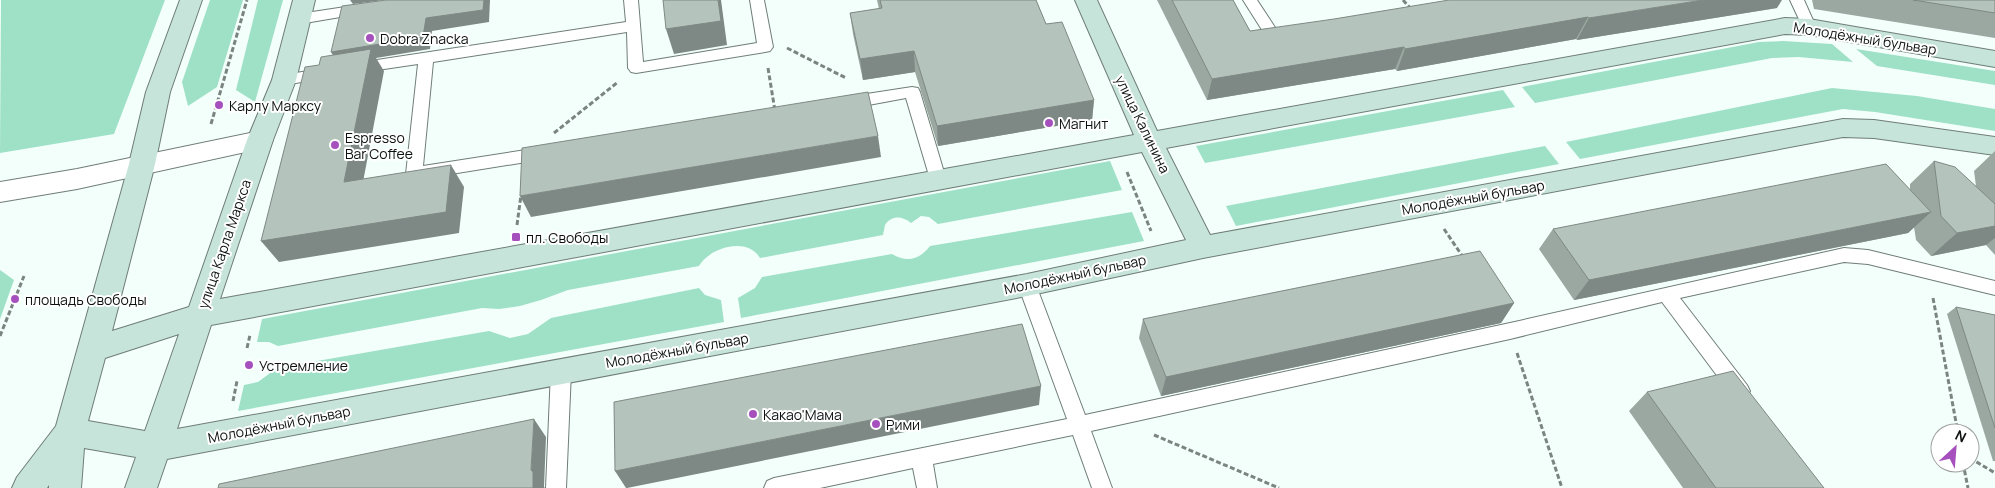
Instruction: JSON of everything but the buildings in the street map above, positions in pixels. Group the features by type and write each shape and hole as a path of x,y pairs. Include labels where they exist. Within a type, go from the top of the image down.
{"main road":[{"path":"65,488 70,432 94,349 142,164 158,92 191,0"},
{"name":"улица Калинина","path":"1086,0 1138,118 1203,247"},
{"name":"улица Карла Маркса","path":"141,488 260,140 284,80 302,9"},
{"name":"Молодёжный бульвар","path":"94,349 200,315 1785,26 1809,27 1995,59"},
{"name":"Молодёжный бульвар","path":"156,447 1026,285 1203,247 1843,128 1874,129 1995,146"},
{"path":"70,432 156,447"},
{"path":"28,488 70,432"}],"street":[{"path":"0,192 77,179 260,140"}],"lane":[{"path":"631,0 636,68 764,42 757,0"},
{"path":"1250,0 1274,38 1301,33"},
{"path":"1797,0 1809,27"},
{"path":"302,9 382,7"},
{"path":"284,80 634,26"},
{"path":"426,58 414,174 563,150"},
{"path":"834,105 912,92 938,179"},
{"path":"774,488 922,459 1112,418 1510,331 1844,255 1868,257 1995,288"},
{"path":"1026,285 1102,488"},
{"path":"1666,294 1748,403"},
{"path":"556,488 561,371"},
{"path":"922,459 927,488"}],"path":[{"path":"210,128 247,0"},
{"path":"1403,0 1415,16"},
{"path":"764,42 883,97"},
{"path":"764,42 775,115"},
{"path":"517,225 525,156 636,68"},
{"path":"1125,167 1154,239"},
{"path":"1443,228 1464,260"},
{"path":"1928,273 1956,423"},
{"path":"0,336 24,276"},
{"path":"1510,331 1562,488"},
{"path":"232,403 237,381"},
{"path":"1112,418 1279,488"},
{"path":"1980,464 1995,473"},
{"path":"1965,473 1968,488"}],"green space":[{"path":"1,0 165,0 114,134 0,153"},
{"path":"210,0 243,0 217,87 188,106 182,82"},
{"path":"258,0 283,0 255,102 236,90"},
{"path":"1783,41 1832,44 1853,62 1799,57 1772,58 1535,103 1522,87 1759,42"},
{"path":"1856,49 1995,71 1995,85 1877,66"},
{"path":"1832,88 1917,96 1995,109 1995,131 1875,112 1843,109 1580,159 1566,142"},
{"path":"1503,90 1515,107 1205,163 1196,146"},
{"path":"1545,146 1559,164 1236,226 1226,206"},
{"path":"1110,161 1122,190 938,224 929,217 921,216 911,223 901,218 894,218 885,225 883,235 760,258 754,251 746,247 728,247 711,254 699,266 568,290 520,306 499,309 482,308 278,346 269,342 257,342 262,319"},
{"path":"1132,212 1144,241 741,318 738,298 755,288 762,277 892,254 903,259 912,259 922,254 930,246"},
{"path":"0,270 14,280 0,319"},
{"path":"699,288 705,295 721,300 724,322 238,411 244,385 258,382 277,368 489,331 510,338 528,334 551,318"}],"place":[{"name":"Dobra Znacka","path":"370,38"},
{"name":"Карлу Марксу","path":"219,105"},
{"name":"Магнит","path":"1049,123"},
{"name":"Espresso Bar Coffee","path":"335,145"},
{"name":"пл. Свободы","path":"516,237"},
{"name":"площадь Свободы","path":"15,299"},
{"name":"Устремление","path":"249,365"},
{"name":"Какао'Мама","path":"753,414"},
{"name":"Рими","path":"876,424"}]}
